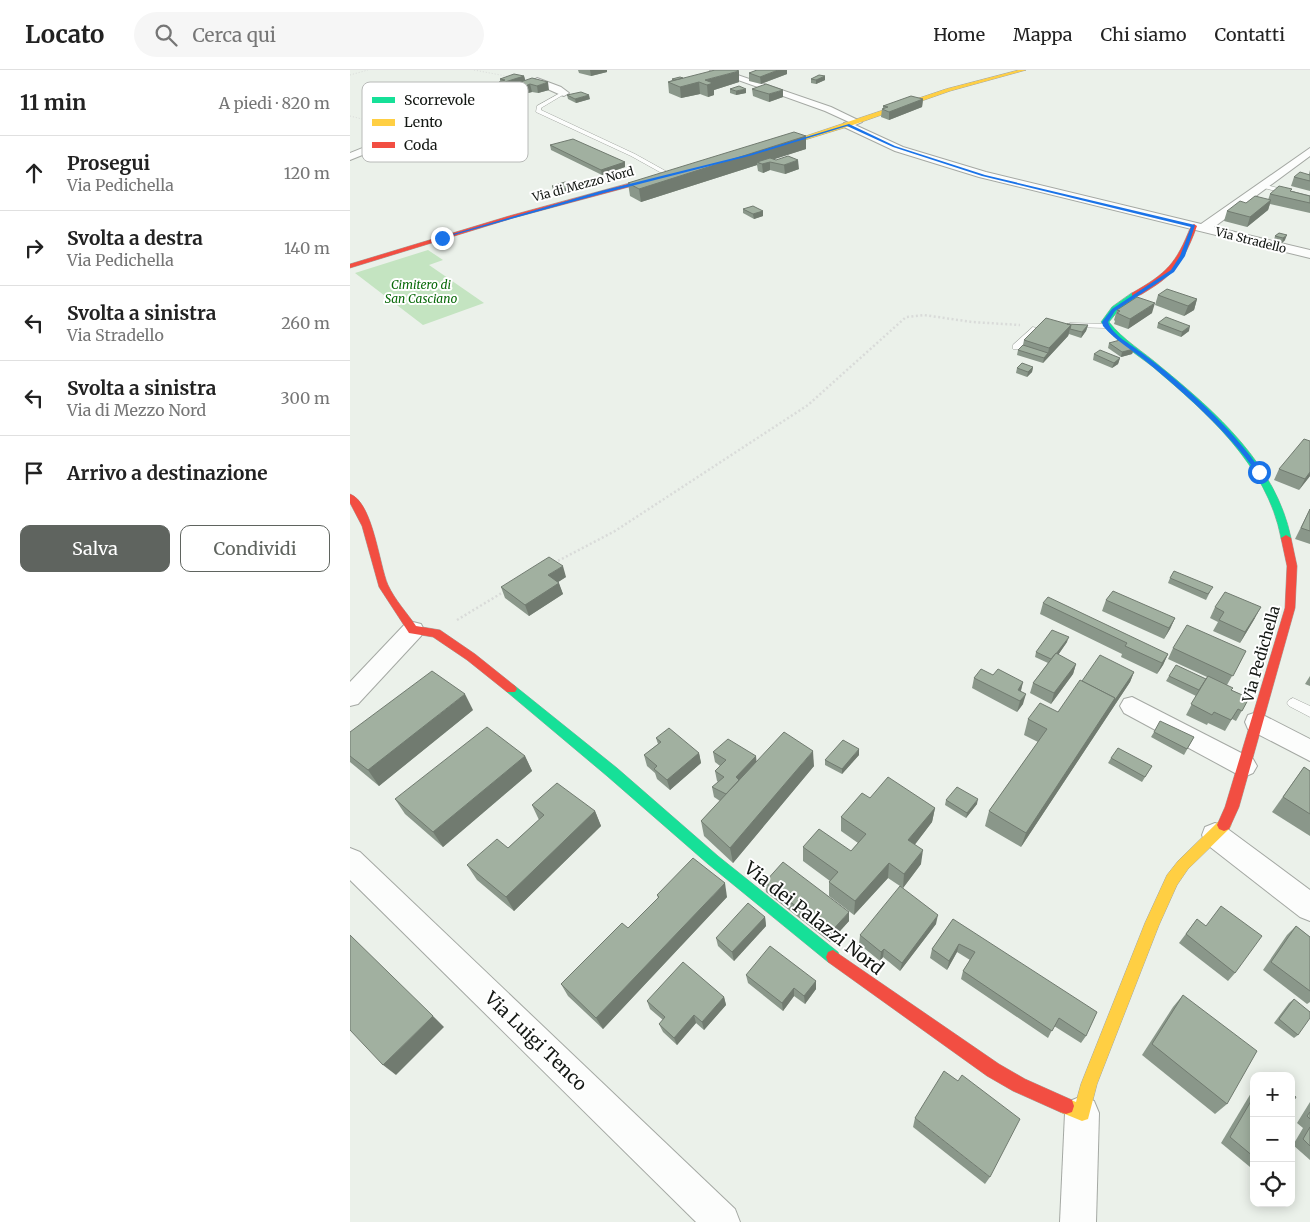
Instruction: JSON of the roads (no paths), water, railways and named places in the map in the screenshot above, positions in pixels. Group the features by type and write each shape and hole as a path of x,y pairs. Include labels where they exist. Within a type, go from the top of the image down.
{"street":[{"name":"Via Stradello","path":"714,70 828,109 894,147 984,176 1310,254"},
{"path":"760,152 948,90 1024,70"},
{"path":"524,82 538,76 564,93"},
{"path":"350,156 362,151"},
{"path":"1106,326 1106,319 1114,310 1173,271 1199,227 1262,186 1310,151"},
{"name":"Via di Mezzo Nord","path":"350,266 520,215 673,174"},
{"name":"Via Pedichella","path":"1106,326 1151,362 1205,411 1245,451 1259,472 1278,508 1290,556 1290,608 1232,807 1225,823 1215,835"},
{"path":"350,497 362,511 370,529 377,570 384,589 413,630 350,698"},
{"name":"Via dei Palazzi Nord","path":"413,630 436,633 471,658 612,772 713,860 832,957 993,1070 1019,1085 1082,1113"},
{"path":"1132,706 1244,766"},
{"path":"1257,722 1310,751"},
{"path":"1078,1222 1082,1113 1089,1084 1152,923 1172,880 1182,865 1215,835 1310,907"},
{"name":"Via Luigi Tenco","path":"350,861 722,1222"}],"lane":[{"path":"564,93 539,107 538,111 673,174"},
{"path":"1262,186 1310,198"},
{"path":"1016,348 1043,325"},
{"path":"1061,325 1106,326"},
{"path":"1292,703 1310,712"}],"park label":[{"name":"Cimitero di San Casciano","path":"421,291"}]}
